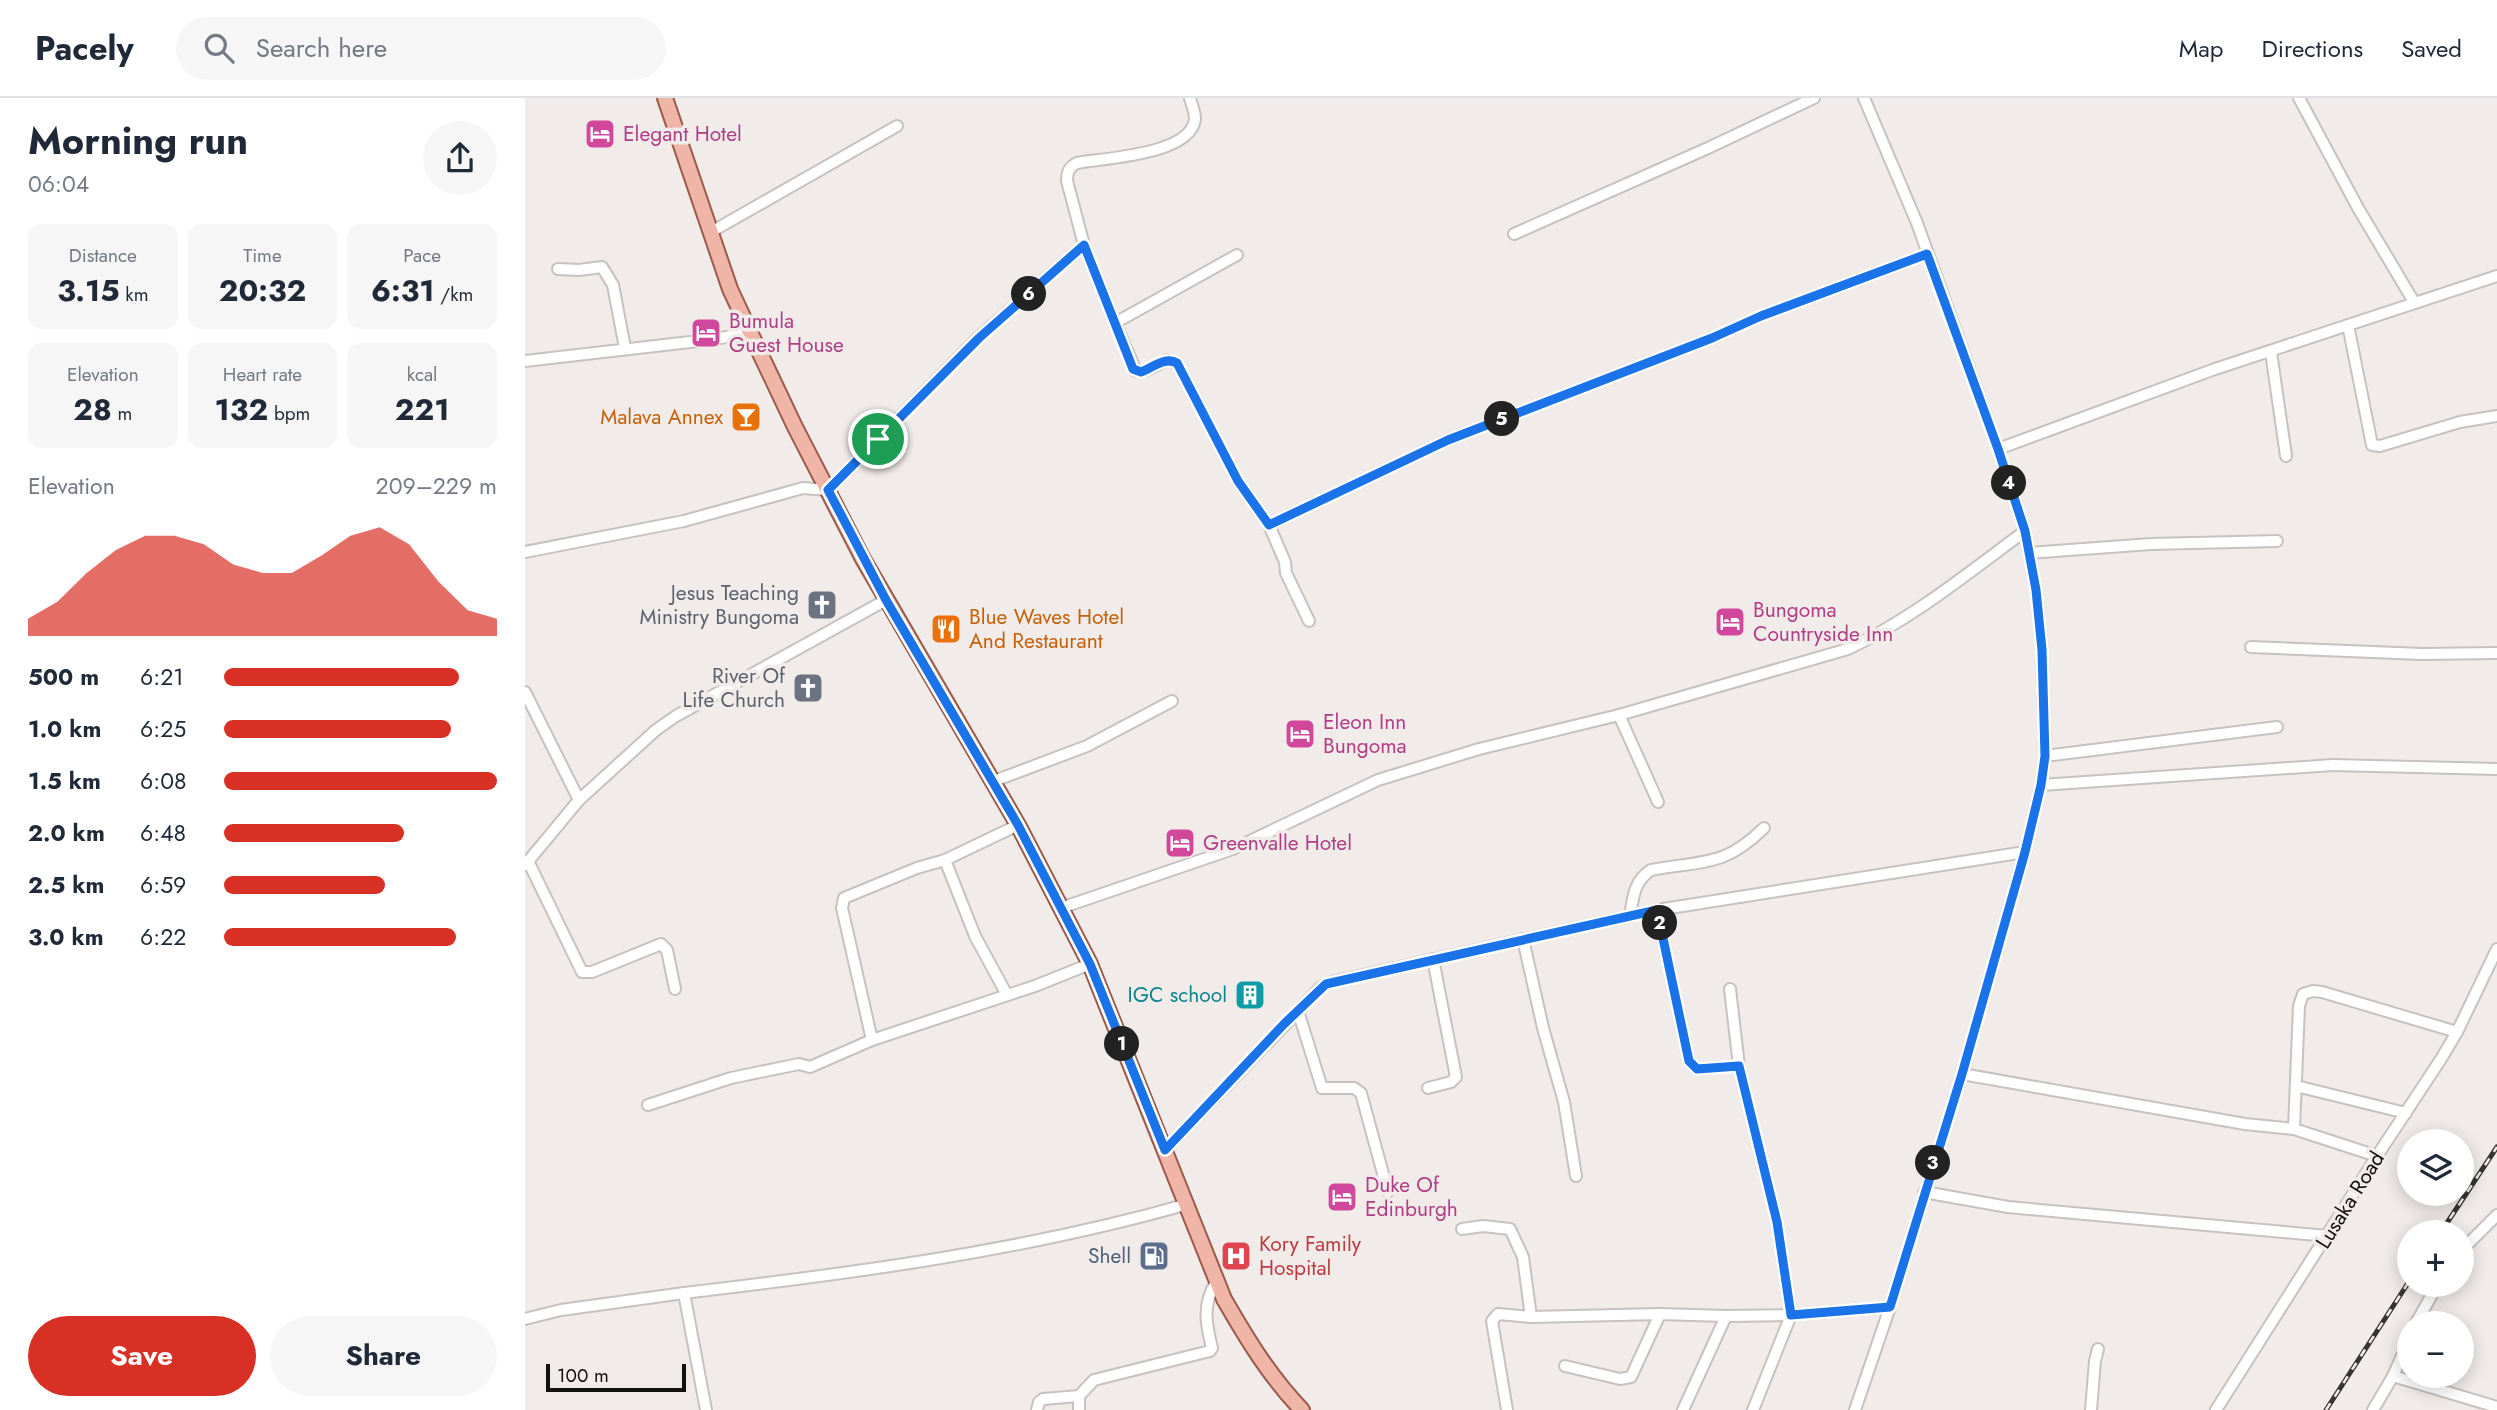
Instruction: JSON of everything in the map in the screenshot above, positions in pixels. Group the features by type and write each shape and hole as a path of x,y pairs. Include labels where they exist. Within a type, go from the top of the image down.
{"main road":[{"path":"665,98 730,289 750,332 886,600 994,781 1090,964 1188,1204 1216,1282 1254,1350 1284,1391 1303,1410"}],"street":[{"path":"1190,98 1195,118 1189,132 1181,139 1164,148 1072,166 1066,181 1084,245 1136,371 1145,371 1167,360 1177,363 1238,481 1269,525 1285,562 1286,573 1309,621"},
{"path":"1514,234 1814,98"},
{"path":"1855,1410 1962,1074 2025,852 2045,756 2042,650 2036,590 2025,531 1917,223 1864,98"},
{"path":"2299,98 2358,208 2414,302"},
{"path":"711,232 897,126"},
{"path":"525,552 684,521 803,488 828,490 979,338 1084,245"},
{"path":"1269,525 1448,440 1712,338 1761,316 1927,254"},
{"path":"1115,323 1237,255"},
{"path":"558,269 602,267 613,285 625,348"},
{"path":"1998,449 2215,369 2497,276"},
{"path":"2348,325 2372,445 2380,446 2460,422 2497,416"},
{"path":"525,361 716,339 750,332"},
{"path":"2271,352 2286,456"},
{"path":"1061,908 1233,849 1378,780 1479,749 1619,715 1848,649 1876,636 1911,614 2025,531"},
{"path":"2029,553 2151,544 2277,541"},
{"path":"675,989 667,950 661,944 593,972 582,972 527,863 579,800 656,730 676,716 886,600"},
{"path":"2251,647 2422,654 2497,653"},
{"path":"525,692 579,800"},
{"path":"994,781 1087,746 1172,701"},
{"path":"1619,715 1658,802"},
{"path":"2045,756 2277,727"},
{"path":"2041,785 2333,765 2497,769"},
{"path":"872,1040 842,902 849,895 945,860 1018,825"},
{"path":"1630,916 1634,890 1644,874 1651,870 1713,861 1745,846 1764,828"},
{"path":"1165,1150 1321,987 1332,982 1657,910 2025,852"},
{"path":"945,860 975,936 1007,995"},
{"path":"1657,910 1689,1061 1697,1069 1739,1066"},
{"path":"1523,939 1543,1028 1564,1102 1576,1176"},
{"name":"Lusaka Road","path":"2216,1410 2457,1032 2497,949"},
{"path":"1428,1088 1451,1082 1456,1077 1433,959"},
{"path":"648,1105 731,1078 799,1064 810,1067 872,1040 1090,964"},
{"path":"1730,989 1739,1066 1777,1222 1791,1315 1753,1410"},
{"path":"2294,1129 2299,1006 2303,994 2322,992 2457,1032"},
{"path":"1298,1011 1322,1088 1354,1088 1361,1093 1388,1192"},
{"path":"1962,1074 2245,1124 2294,1129 2377,1156"},
{"path":"2296,1086 2406,1113"},
{"path":"1924,1192 2008,1207 2327,1236"},
{"path":"525,1319 561,1310 856,1273 1019,1245 1121,1223 1188,1204"},
{"path":"2474,1238 2497,1214"},
{"path":"1462,1229 1483,1226 1510,1229 1523,1257 1531,1317"},
{"path":"1037,1410 1043,1399 1079,1396 1094,1380 1210,1352 1212,1348 1205,1307 1216,1282"},
{"path":"684,1293 706,1410"},
{"path":"1507,1410 1492,1321 1497,1314 1531,1317 1791,1315 1890,1307"},
{"path":"1565,1366 1620,1379 1631,1377 1660,1314"},
{"path":"1683,1410 1726,1316"},
{"path":"2091,1410 2098,1349"},
{"path":"2373,1410 2397,1367"},
{"path":"2393,1376 2497,1408"},
{"path":"1079,1396 1079,1410"}],"railway":[{"path":"2449,1220 2497,1147"},
{"path":"2326,1410 2399,1297"}],"place":[{"name":"Elegant Hotel","path":"600,134"},
{"name":"Bumula Guest House","path":"706,333"},
{"name":"Malava Annex","path":"746,417"},
{"name":"Jesus Teaching Ministry Bungoma","path":"822,605"},
{"name":"Bungoma Countryside Inn","path":"1730,622"},
{"name":"Blue Waves Hotel And Restaurant","path":"946,629"},
{"name":"River Of Life Church","path":"808,688"},
{"name":"Eleon Inn Bungoma","path":"1300,734"},
{"name":"Greenvalle Hotel","path":"1180,843"},
{"name":"IGC school","path":"1250,995"},
{"name":"Duke Of Edinburgh","path":"1342,1197"},
{"name":"Shell","path":"1154,1256"},
{"name":"Kory Family Hospital","path":"1236,1256"}],"route":[{"path":"1084,245 1133,369 1141,372 1167,360 1177,363 1238,481 1269,525 1448,440 1712,338 1761,316 1927,254 2025,531 2036,590 2042,650 2045,756 2025,852 1962,1074 1890,1307 1791,1315 1777,1222 1739,1066 1697,1069 1689,1061 1657,910 1326,984 1284,1024 1165,1150 1090,964 994,781 886,600 828,490 878,439 998,320 1084,245"}]}
